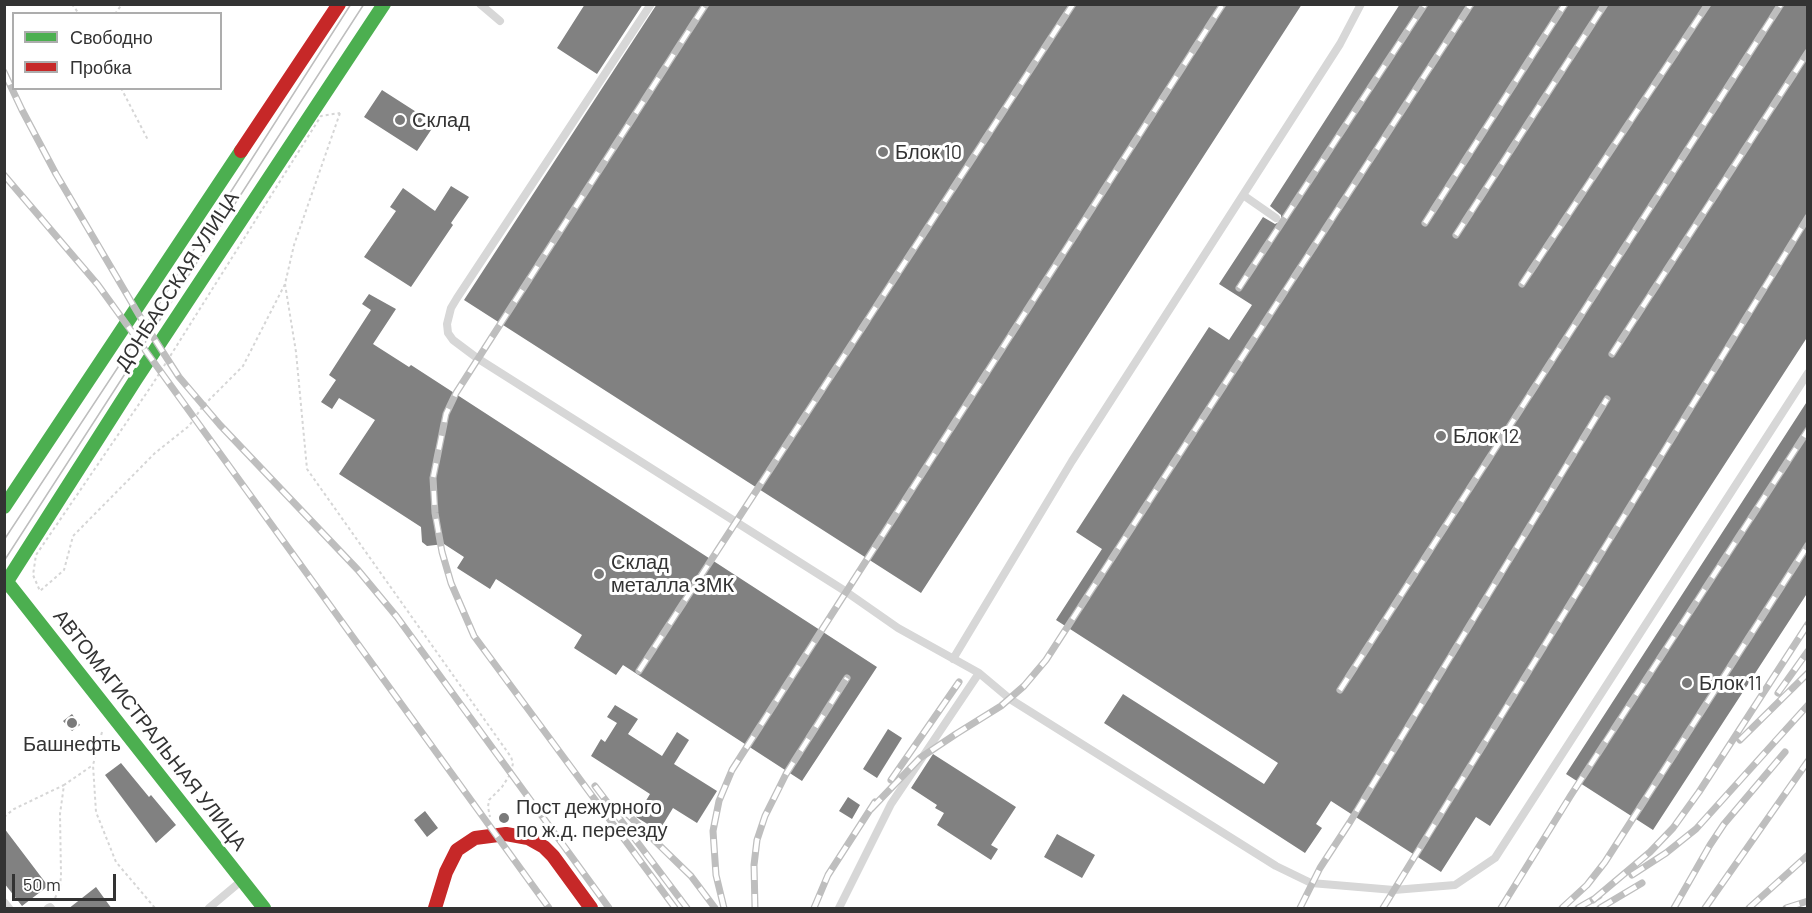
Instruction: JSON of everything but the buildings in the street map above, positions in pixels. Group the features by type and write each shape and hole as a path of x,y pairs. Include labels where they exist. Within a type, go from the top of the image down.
{"main road":[{"name":"ДОНБАССКАЯ УЛИЦА","path":"4,507 339,4"},
{"name":"ДОНБАССКАЯ УЛИЦА","path":"6,582 130,388 384,4"},
{"name":"АВТОМАГИСТРАЛЬНАЯ УЛИЦА","path":"6,582 243,879 264,909"},
{"path":"435,909 446,872 457,850 474,838 506,834 528,838 544,847 560,864 591,909"}],"lane":[{"path":"480,4 500,21"},
{"path":"651,4 457,298 448,315 448,333 453,340 477,358 845,591 898,628 979,673 1010,699 1276,866 1311,883 1394,890 1455,885 1495,858 1808,374"},
{"path":"953,658 1072,461 1340,44 1361,4"},
{"path":"1243,195 1276,218"},
{"path":"838,909 891,804 979,673"},
{"path":"209,909 243,879"},
{"path":"4,902 9,909"}],"path":[{"path":"122,90 148,140"},
{"path":"40,591 64,570 73,536 155,453 189,426 203,406 243,366 285,284 294,245 340,114"},
{"path":"285,284 296,352 307,469 511,757 513,763 511,773 502,787 489,800 491,821"},
{"path":"105,723 93,765 96,812 116,862 155,909"},
{"path":"4,817 14,809 64,785 93,765"},
{"path":"50,908 60,888 60,814 64,785"}],"tram line":[{"path":"4,540 132,346 351,4"},
{"path":"4,561 364,4"}],"railway":[{"path":"675,908 474,636 451,583 442,552 435,513 433,478 446,414 456,393 706,4"},
{"path":"639,671 1073,4"},
{"path":"724,908 716,875 713,831 719,801 732,770 1223,4"},
{"path":"1239,288 1425,4"},
{"path":"871,809 920,758 1001,706 1024,686 1046,660 1471,4"},
{"path":"1425,223 1565,4"},
{"path":"1456,235 1605,4"},
{"path":"1522,284 1708,4"},
{"path":"1340,690 1781,4"},
{"path":"1612,354 1808,52"},
{"path":"4,72 12,89"},
{"path":"13,90 56,174 139,315 179,377 220,425 358,570 397,617 609,908"},
{"path":"4,175 98,285 549,908"},
{"path":"1383,908 1808,217"},
{"path":"1300,908 1320,868 1607,399"},
{"path":"1501,908 1571,795 1808,430"},
{"path":"1562,908 1587,885 1605,862 1808,545"},
{"path":"1593,900 1650,852 1673,828 1699,792 1808,624"},
{"path":"1778,693 1808,651"},
{"path":"1740,740 1808,673"},
{"path":"755,908 754,865 757,840 765,816 786,774 847,678"},
{"path":"891,780 959,682"},
{"path":"1632,875 1666,853 1696,829 1808,705"},
{"path":"1674,908 1724,824 1785,752"},
{"path":"1705,908 1808,761"},
{"path":"595,786 687,908"},
{"path":"814,908 828,875 875,802"},
{"path":"621,808 691,876 715,908"},
{"path":"1749,908 1808,855"},
{"path":"1600,908 1642,883"},
{"path":"1578,908 1599,896"},
{"path":"1786,908 1808,901"}],"traffic: fast":[{"path":"4,586 136,379 384,4"},
{"path":"4,507 241,151"},
{"path":"4,578 264,908"}],"traffic: jam":[{"path":"241,151 339,4"},
{"path":"435,908 446,872 457,850 475,838 506,834 528,838 544,847 591,908"}],"place":[{"name":"Склад","path":"400,120"},
{"name":"Блок 10","path":"883,152"},
{"name":"Блок 12","path":"1441,436"},
{"name":"Склад металла ЗМК","path":"599,574"},
{"name":"Блок 11","path":"1687,683"},
{"name":"Башнефть","path":"72,723"},
{"name":"Пост дежурного по ж.д. переезду","path":"504,818"}]}
